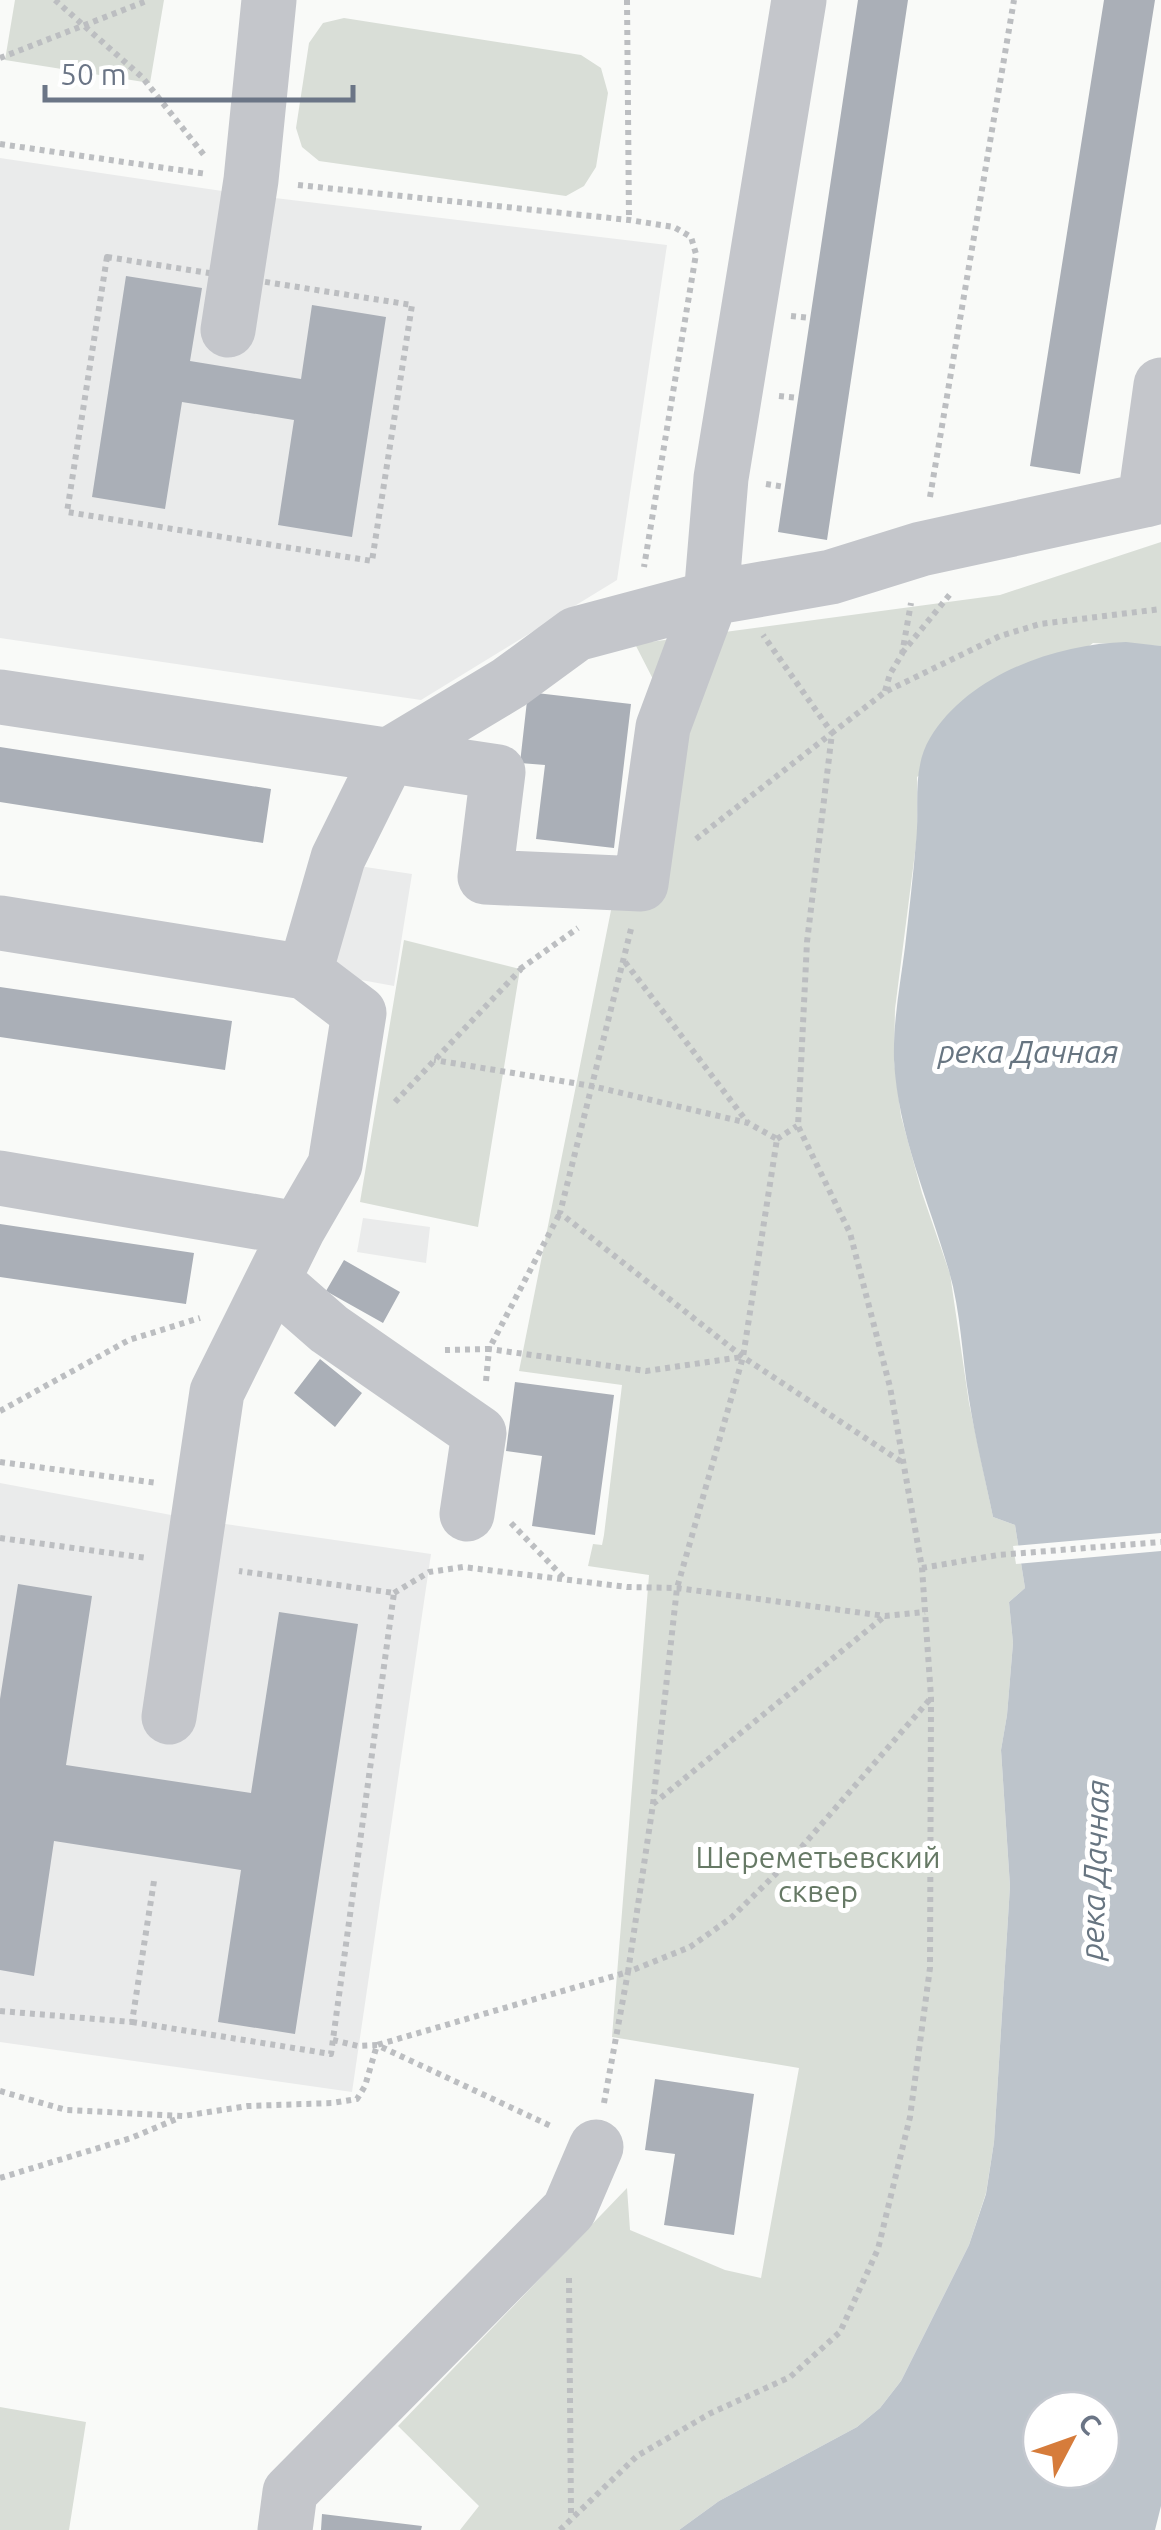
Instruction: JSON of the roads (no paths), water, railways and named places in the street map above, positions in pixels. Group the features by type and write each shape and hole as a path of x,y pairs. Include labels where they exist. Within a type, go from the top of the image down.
{"lane":[{"path":"228,330 252,180 270,0"},
{"path":"0,697 498,772 485,876 642,884 663,727 722,595 721,478 798,0"},
{"path":"305,972 338,858 389,755 510,683 576,634 722,595 831,577 922,549 1153,498 1161,385"},
{"path":"0,924 305,972 359,1013 335,1165 298,1229 217,1392 169,1717"},
{"path":"0,1178 298,1229"},
{"path":"270,1286 329,1328 472,1476"},
{"path":"284,2530 290,2492 569,2210 596,2147"}],"water":[{"name":"река Дачная","path":"1126,642 1161,646 1161,2506 1155,2530 679,2530 719,2501 857,2427 880,2408 901,2381 969,2245 986,2194 994,2142 1010,1886 1001,1750 1013,1643 1009,1602 1025,1588 1015,1525 993,1517 971,1414 953,1287 901,1115 894,1060 895,1031 915,855 918,776 924,750 946,716 990,680 1071,649"}],"park label":[{"name":"Шереметьевский сквер","path":"818,1875"}]}
